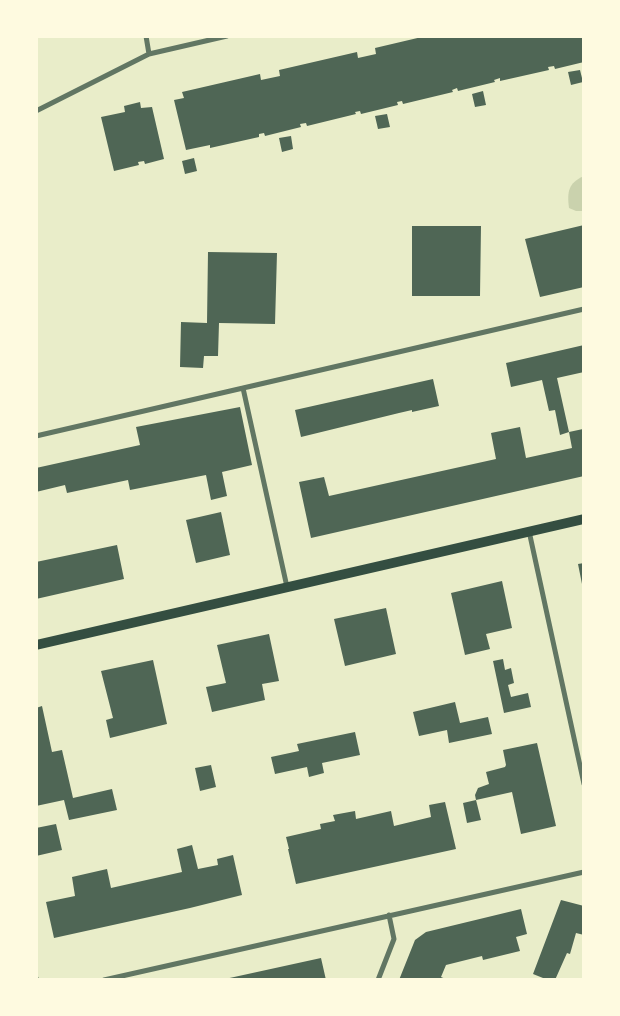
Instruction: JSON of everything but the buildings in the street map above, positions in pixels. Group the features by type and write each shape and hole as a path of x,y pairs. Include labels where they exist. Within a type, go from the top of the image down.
{"main road":[{"path":"36,645 584,519"}],"street":[{"path":"146,36 149,54"},
{"path":"36,111 149,54 227,36"},
{"path":"36,436 584,309"},
{"path":"243,388 287,587"},
{"path":"529,531 584,784"},
{"path":"104,980 584,872"},
{"path":"378,980 394,939 389,915"}],"green space":[{"path":"584,176 584,211 576,211 569,208 568,197 572,185"}]}
